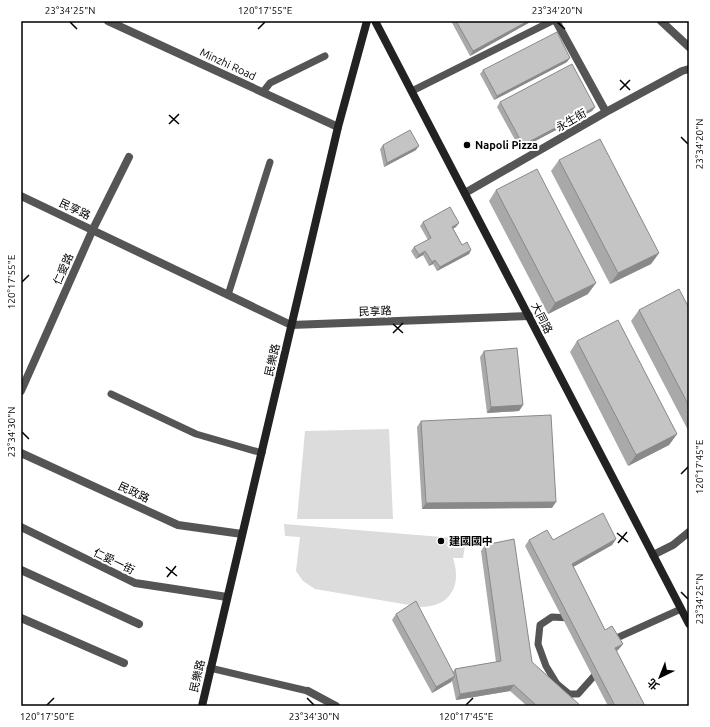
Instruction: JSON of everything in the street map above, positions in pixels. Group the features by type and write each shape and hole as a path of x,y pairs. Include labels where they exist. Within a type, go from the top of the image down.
{"main road":[{"name":"民樂路","path":"202,706 338,127 367,21"},
{"name":"大同路","path":"375,21 689,624"}],"street":[{"name":"Minzhi Road","path":"108,21 338,127"},
{"path":"556,21 606,112"},
{"path":"661,21 689,47"},
{"name":"永生街","path":"465,193 606,112 682,71 689,69"},
{"name":"仁愛路","path":"21,392 93,229 129,157"},
{"name":"民享路","path":"21,196 93,229 291,325 529,316"},
{"name":"民政路","path":"21,453 178,525 242,534"},
{"name":"仁愛一街","path":"21,527 134,583 227,597"},
{"path":"653,554 673,546 689,532"},
{"path":"21,570 140,624"},
{"path":"21,618 124,663"},
{"path":"308,691 336,706"}],"lane":[{"path":"412,91 552,21"},
{"path":"263,92 270,83 325,56"},
{"path":"228,295 270,162"},
{"path":"111,394 196,434 262,453"},
{"path":"600,646 681,609"},
{"path":"574,622 569,617 552,617 540,625 538,644 546,666 557,684 569,694 578,694 594,676 598,666"},
{"path":"210,668 308,691"}],"shaded area":[{"path":"389,429 393,519 297,519 305,431"},
{"path":"284,524 466,539 463,558 453,558 456,577 452,593 447,599 440,603 421,607 315,589 303,581 296,571 300,537 285,536"}],"building":[{"path":"456,21 528,21 473,51"},
{"path":"557,32 570,58 497,96 483,70"},
{"path":"572,64 595,107 523,145 500,102"},
{"path":"410,130 419,146 387,163 383,145"},
{"path":"600,139 659,253 618,273 559,160"},
{"path":"537,169 596,283 555,303 496,190"},
{"path":"450,207 459,223 452,227 462,245 467,242 471,250 440,267 435,260 432,262 425,251 419,255 414,247 431,238 423,222"},
{"path":"679,289 689,308 689,406 639,310"},
{"path":"618,320 677,434 636,455 577,341"},
{"path":"517,348 523,405 491,407 484,351"},
{"path":"551,415 556,502 426,503 421,421"},
{"path":"603,513 616,539 572,564 605,630 612,626 623,644 615,648 645,706 615,706 529,540 547,530 553,540"},
{"path":"514,539 532,662 581,706 537,706 514,685 460,694 455,669 501,661 485,545"},
{"path":"416,601 455,676 436,687 396,614"}],"place":[{"name":"Napoli Pizza","path":"467,145"},
{"name":"建國國中","path":"441,541"}]}
